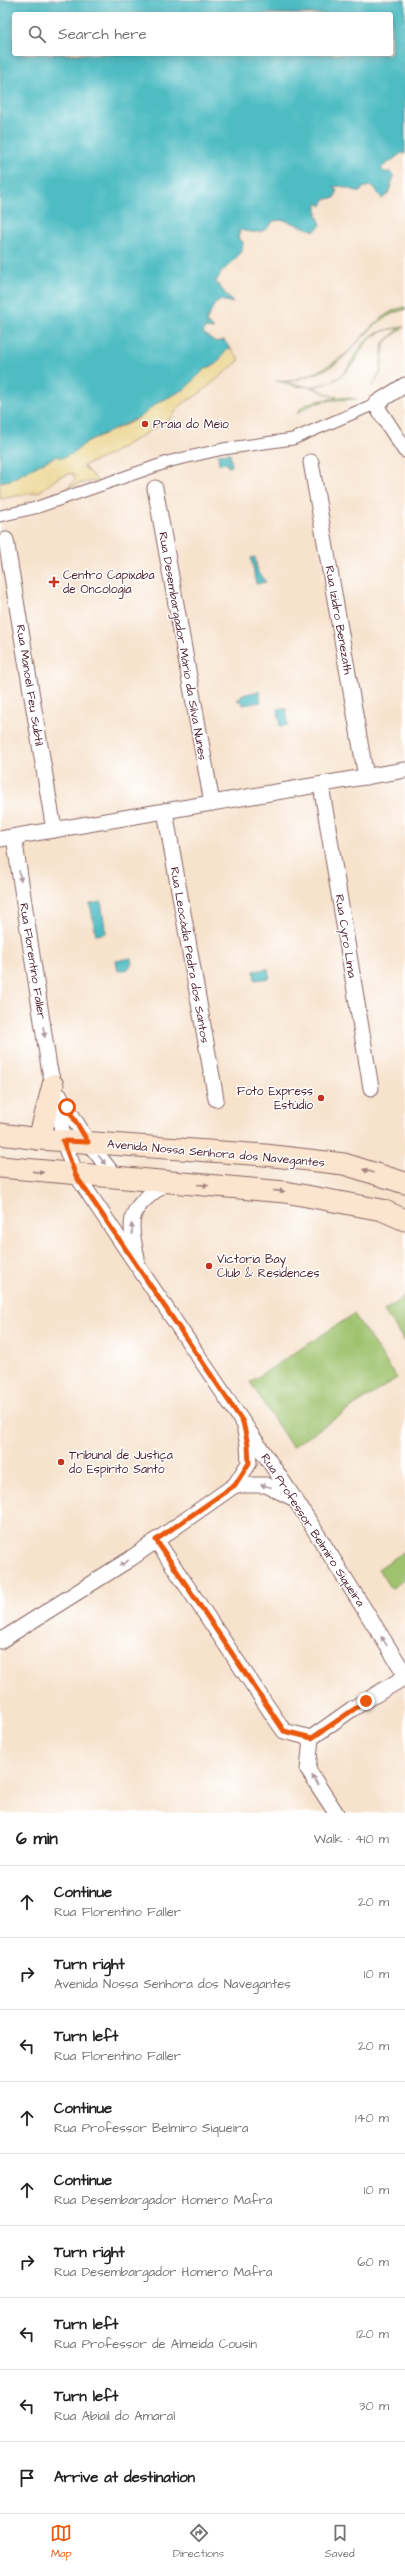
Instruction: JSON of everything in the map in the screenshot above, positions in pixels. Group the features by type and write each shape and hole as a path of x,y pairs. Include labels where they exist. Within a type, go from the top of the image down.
{"main road":[{"path":"39,1139 53,1085"},
{"name":"Avenida Nossa Senhora dos Navegantes","path":"0,1134 63,1141 265,1155 344,1164 405,1182"},
{"path":"0,1168 76,1176 285,1192 382,1210 405,1220"}],"street":[{"path":"0,516 35,508 171,461 223,449 293,439 375,404 405,385"},
{"path":"375,404 405,450"},
{"name":"Rua Izidro Benezath","path":"311,462 366,777"},
{"name":"Rua Desembargador Mário da Silva Nunes","path":"155,488 212,803"},
{"name":"Rua Manoel Feu Subtil","path":"6,540 54,830"},
{"path":"7,838 405,770"},
{"name":"Rua Cyro Lima","path":"321,785 371,1088"},
{"name":"Rua Leocádia Pedra dos Santos","path":"165,811 216,1099"},
{"name":"Rua Florentino Faller","path":"7,838 53,1085 60,1107 63,1141 76,1176"},
{"name":"Rua Florentino Faller","path":"53,1085 88,1142 116,1178"},
{"name":"Rua Professor Belmiro Siqueira","path":"76,1176 140,1267 294,1498 405,1675"},
{"name":"Rua Professor Belmiro Siqueira","path":"140,1267 132,1233 131,1218 139,1205 166,1182"},
{"path":"0,1641 156,1540 235,1485 249,1463 248,1445 243,1422"},
{"path":"235,1485 266,1485 294,1498"},
{"path":"156,1540 284,1731 312,1738"},
{"path":"336,1813 308,1770 312,1738 352,1709 405,1675"}],"green space":[{"path":"405,307 405,310 394,313 368,331 388,313"},
{"path":"404,327 384,343 381,372 372,387 380,372 383,343 400,328 387,330 370,339 349,368 341,376 331,382 326,383 334,380 346,370 361,345 372,336 382,331 394,328"},
{"path":"347,353 335,364 317,373 286,383 276,381 286,381 299,378 315,372 338,360"},
{"path":"286,383 302,385 308,387 301,387"},
{"path":"318,386 313,387 328,394 316,389 308,387"},
{"path":"331,396 357,399 333,400 318,403 311,405 297,414 300,409 309,403 336,398"},
{"path":"404,1297 405,1299 405,1342 384,1311"},
{"path":"354,1314 397,1378 292,1447 250,1382"},
{"path":"405,1551 405,1579 391,1589 378,1569"}],"sand":[{"name":"Praia do Meio","path":"229,347 240,360 199,394 182,404 169,420 107,456 83,466 98,481 81,483 67,488 75,480 73,473 59,477 39,492 0,499 0,482 10,480 56,456 72,454 88,441 130,423 157,403 185,389 205,369 216,364"}],"water":[{"path":"0,0 405,0 405,154 402,153 381,168 384,172 390,172 394,176 388,194 382,199 375,188 370,186 363,188 360,192 341,186 333,187 337,191 335,198 325,199 322,206 317,203 317,215 321,225 315,231 284,220 273,221 270,226 259,232 240,230 238,238 243,242 242,252 221,273 216,282 233,303 221,300 214,305 206,322 214,329 205,328 203,333 216,342 224,340 229,347 216,364 205,369 185,389 157,403 142,416 88,441 72,454 62,458 56,456 10,480 0,482"},
{"path":"230,453 232,466 228,467 227,463 219,464 218,454"},
{"path":"255,557 258,573 266,582 256,584 251,558"},
{"path":"259,691 261,702 243,705 243,702 237,700 242,697 241,695"},
{"path":"286,708 288,725 280,726 278,709"},
{"path":"101,902 106,933 96,935 90,904"},
{"path":"131,958 132,963 128,969 118,971 116,961"},
{"path":"268,969 270,978 255,980 254,971"}],"place":[{"name":"Praia do Meio","path":"145,424"},
{"name":"Centro Capixaba de Oncologia","path":"54,582"},
{"name":"Foto Express Estúdio","path":"321,1098"},
{"name":"Victoria Bay Club & Residences","path":"209,1266"},
{"name":"Tribunal de Justiça do Espírito Santo","path":"61,1462"}],"route":[{"path":"67,1107 88,1142 63,1141 76,1176 176,1320 243,1422 248,1445 249,1463 235,1485 165,1532 156,1540 284,1731 312,1738 335,1723 352,1709 366,1701"}]}
